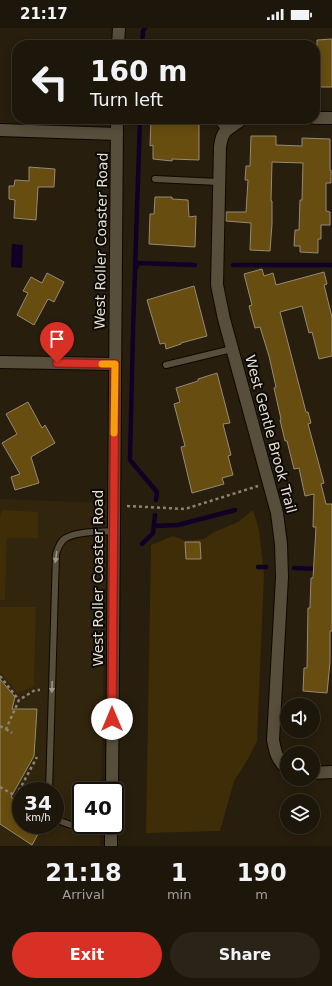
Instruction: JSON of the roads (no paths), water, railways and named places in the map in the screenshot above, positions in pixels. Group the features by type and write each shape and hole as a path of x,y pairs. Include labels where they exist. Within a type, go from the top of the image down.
{"street":[{"path":"118,40 119,28"},
{"path":"320,118 332,118"},
{"name":"West Roller Coaster Road","path":"112,782 117,124"},
{"name":"West Gentle Brook Trail","path":"225,124 225,131 220,139 216,285 232,349 270,482 282,544 273,740 275,752 280,764"},
{"path":"0,130 117,134"},
{"path":"0,362 115,364"},
{"path":"320,773 332,772"},
{"path":"111,846 112,834"}],"lane":[{"path":"154,179 219,182"},
{"path":"166,365 232,349"},
{"path":"49,782 56,554 59,545 66,538 82,533 113,531"},
{"path":"64,822 71,825"}],"waterway":[{"path":"142,40 143,31 145,28"},
{"path":"140,124 130,460 157,492 156,500"},
{"path":"136,268 138,263 195,265"},
{"path":"233,265 332,265"},
{"path":"154,526 178,525 235,510"},
{"path":"142,544 153,533 155,515"},
{"path":"258,567 266,567"},
{"path":"294,568 318,569"}]}
